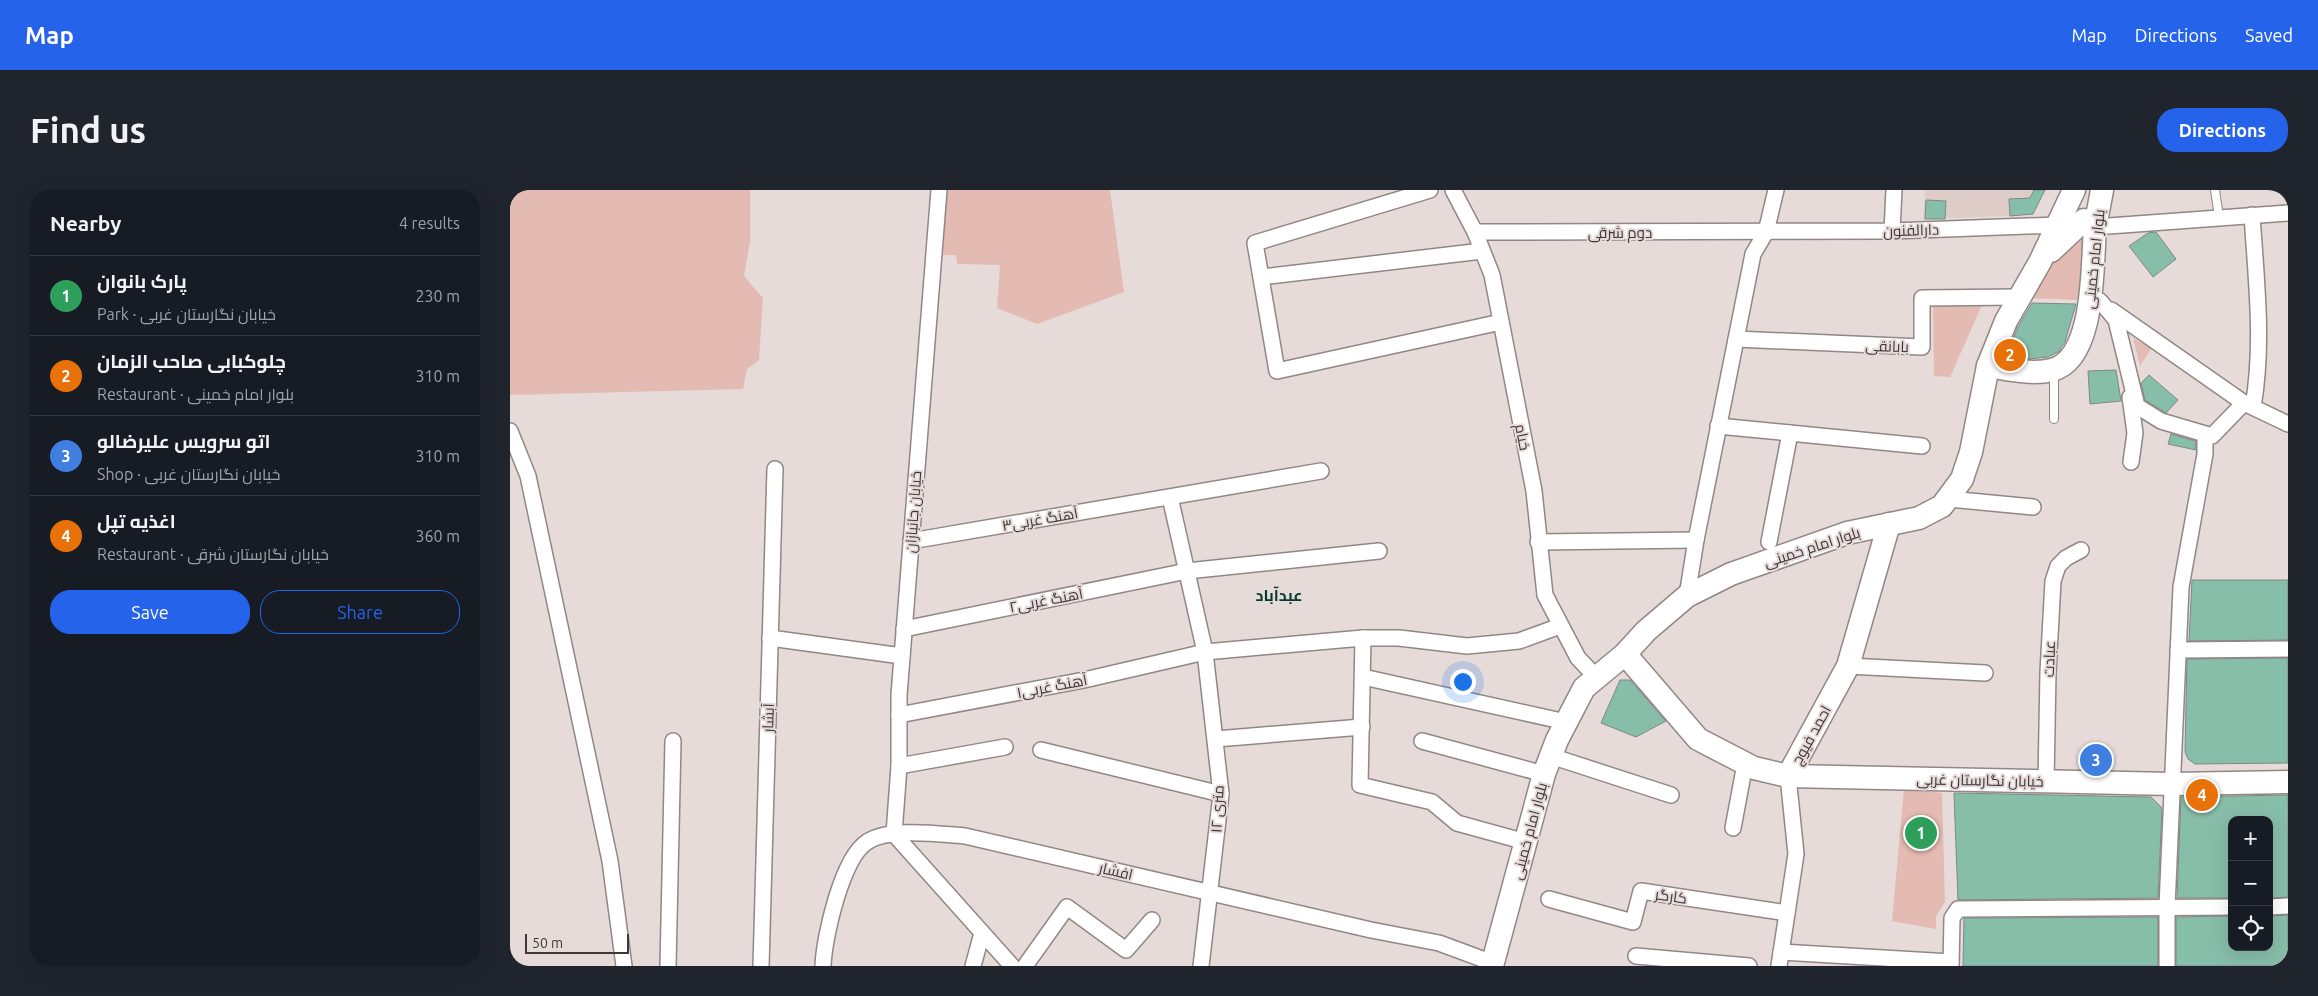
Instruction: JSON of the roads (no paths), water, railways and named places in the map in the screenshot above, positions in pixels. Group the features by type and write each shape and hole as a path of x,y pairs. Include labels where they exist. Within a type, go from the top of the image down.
{"street":[{"name":"خیابان جانبازان","path":"894,834 899,766 902,656 939,190"},
{"path":"1430,190 1255,243 1277,371 1501,322"},
{"name":"خیام","path":"1453,190 1475,232 1492,275 1534,491 1545,595 1578,658 1597,678"},
{"path":"1687,596 1718,426 1753,254 1766,232 1776,190"},
{"path":"1892,231 1894,190"},
{"name":"بلوار امام خمینی","path":"1496,965 1526,842 1566,722 1584,688 1626,654 1646,631 1687,596 1731,574 1829,539 1930,514 1949,499 1962,479 1971,452 1988,366 2018,297 2040,262 2074,190"},
{"name":"بلوار امام خمینی","path":"2054,370 2069,360 2082,339 2096,300 2095,227 2102,190"},
{"path":"2040,262 2080,223 2088,220 2095,227 2288,213"},
{"path":"2167,966 2167,907 2181,587 2208,435 2249,404 2257,384 2259,330 2252,215"},
{"name":"دارالفنون","path":"1766,232 1892,231 2057,225"},
{"name":"دوم شرقی","path":"1475,232 1766,232"},
{"path":"1261,277 1482,251"},
{"name":"بابانقی","path":"1736,339 1922,347 1922,298 2018,297"},
{"path":"2096,300 2171,354 2249,404 2288,424"},
{"path":"2096,300 2116,320 2135,433 2131,462"},
{"path":"1988,366 2038,372 2054,370"},
{"path":"2125,366 2137,406 2160,421 2208,435"},
{"path":"1718,426 1922,446"},
{"path":"510,431 528,476 610,861 624,966"},
{"path":"1769,542 1790,433"},
{"name":"آبشار","path":"761,966 775,469"},
{"name":"آهنگ غربی۳","path":"911,541 1321,471"},
{"name":"۱۲ متری","path":"1170,496 1205,652 1221,794 1201,966"},
{"path":"1949,499 2034,507"},
{"name":"احمد فیوج","path":"1626,654 1698,739 1754,768 1788,776 1848,666 1890,524"},
{"path":"1538,542 1696,540"},
{"name":"عبادت","path":"2046,782 2048,672 2053,581 2058,566 2066,558 2081,550"},
{"name":"آهنگ غربی۲","path":"904,629 1187,571 1379,551"},
{"name":"آهنگ غربی۱","path":"899,716 1084,680 1205,652 1363,638 1399,638 1467,646 1519,641 1560,626"},
{"path":"770,638 902,656"},
{"path":"1363,638 1360,785 1432,802 1457,823 1526,842"},
{"path":"2178,650 2288,649"},
{"path":"1848,666 1985,673"},
{"path":"1362,677 1566,722"},
{"name":"بلوار امام خمینی","path":"1496,965 1552,766 1592,693 1597,678"},
{"path":"1216,739 1362,727"},
{"path":"1422,741 1552,766 1671,795"},
{"path":"668,966 673,742"},
{"path":"899,766 1005,747"},
{"path":"1041,750 1221,794"},
{"path":"1733,828 1745,764"},
{"path":"1788,776 1796,854 1780,959 1951,964 1952,918 1958,909 2228,907"},
{"name":"خیابان نگارستان غربی","path":"1788,776 2172,784 2288,782"},
{"path":"894,834 1012,966"},
{"name":"افشار","path":"822,966 838,892 844,875 856,854 867,842 894,834 965,836 1371,930 1439,943 1496,965"},
{"name":"کارگر","path":"1550,899 1633,922 1641,891 1787,913"},
{"path":"2273,906 2288,906"},
{"path":"1025,966 1067,907 1126,950 1152,920"},
{"path":"973,966 982,933"},
{"path":"1636,956 1749,966"}],"lane":[{"path":"2215,190 2220,217"},
{"path":"2054,370 2054,419"}],"place":[{"name":"چلوکبابی صاحب الزمان","path":"2010,355"},
{"name":"اتو سرویس علیرضالو","path":"2096,760"},
{"name":"اغذیه تپل","path":"2202,795"},
{"name":"پارک بانوان","path":"1921,833"}],"district":[{"name":"عبدآباد","path":"1279,595"}]}
